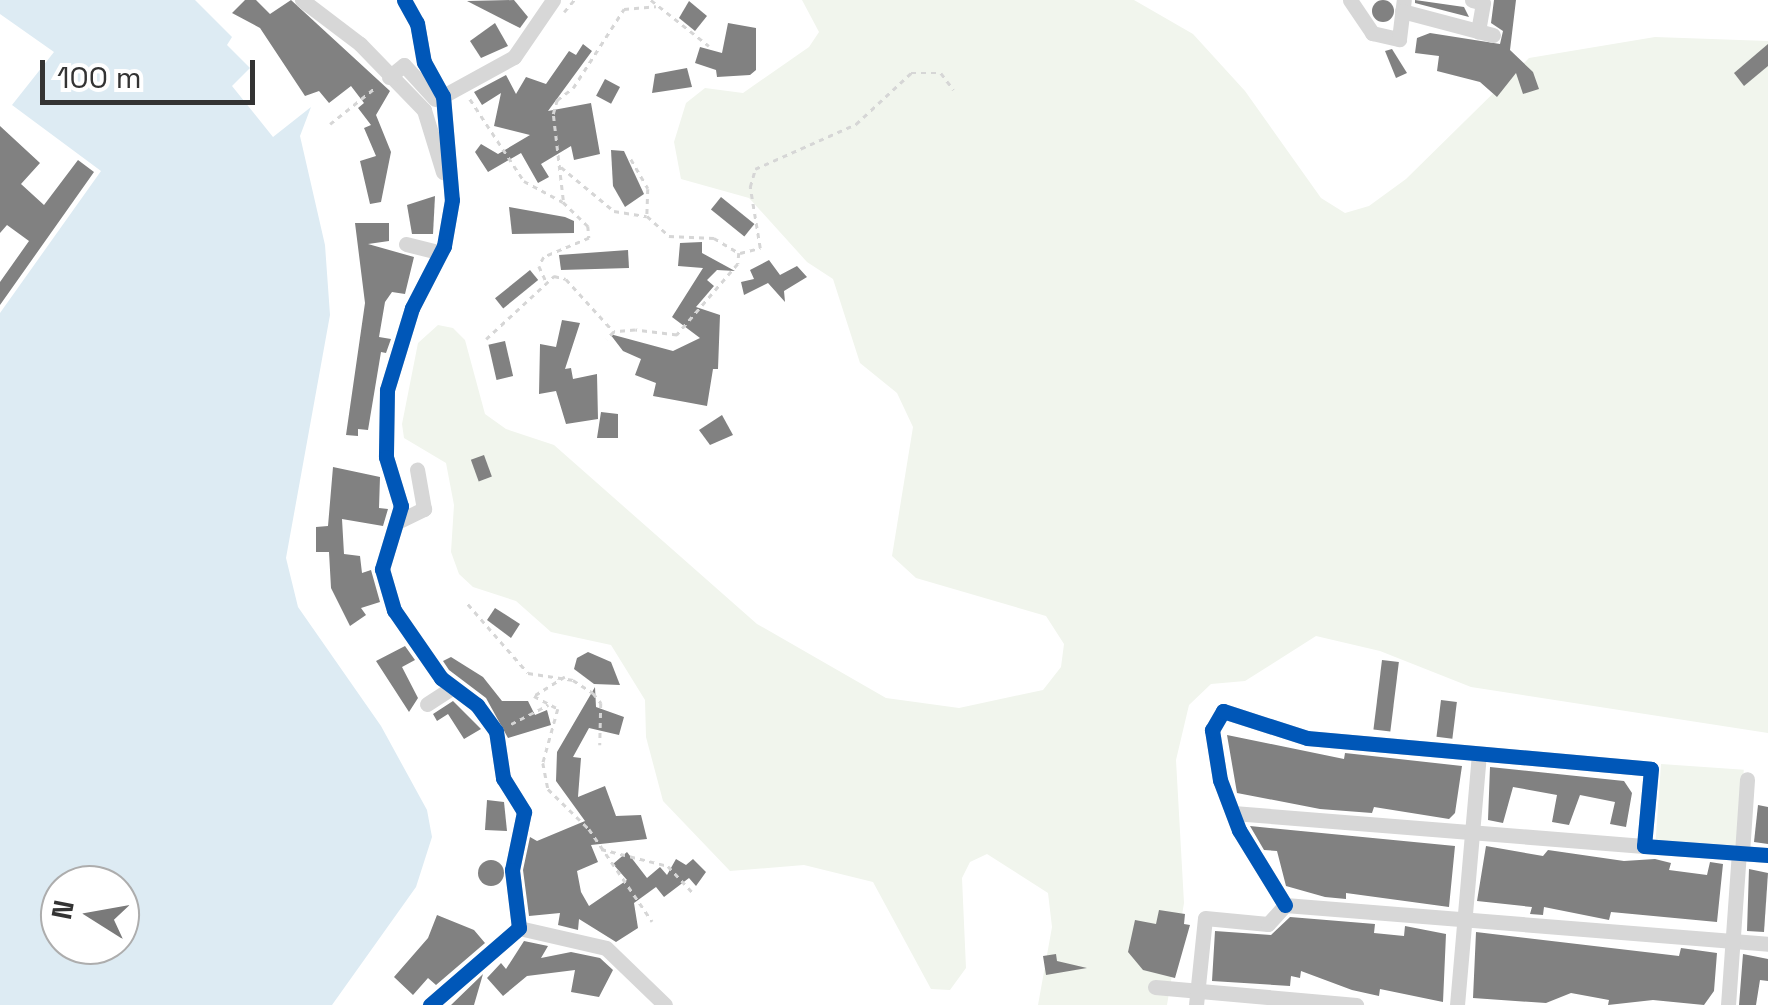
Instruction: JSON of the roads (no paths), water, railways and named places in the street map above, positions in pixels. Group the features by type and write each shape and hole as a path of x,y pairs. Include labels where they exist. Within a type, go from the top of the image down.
{"street":[{"path":"302,0 360,44 430,117 441,150 448,226"},
{"path":"404,0 417,23 424,62 444,101 452,149 448,226 412,308 387,390 385,442 400,498 399,521 383,557 387,592 450,688 477,705 496,731 503,778 524,812 512,870 520,928"},
{"path":"444,101 514,57 553,0"},
{"path":"1350,0 1372,33 1399,40 1403,5 1485,34 1483,4 1472,0"},
{"path":"389,77 404,65 444,101"},
{"path":"406,244 439,252"},
{"path":"399,521 424,509 417,470"},
{"path":"428,704 450,688"},
{"path":"1285,905 1233,813 1212,730 1223,712 1307,738 1651,769 1644,846"},
{"path":"1458,1005 1479,754"},
{"path":"1728,1005 1748,779"},
{"path":"1233,813 1768,855"},
{"path":"1285,905 1768,944"},
{"path":"1196,998 1205,918 1268,924 1285,905"},
{"path":"430,1005 520,928"},
{"path":"520,928 606,948 666,1005"},
{"path":"1155,988 1196,998 1356,1005"}]}
